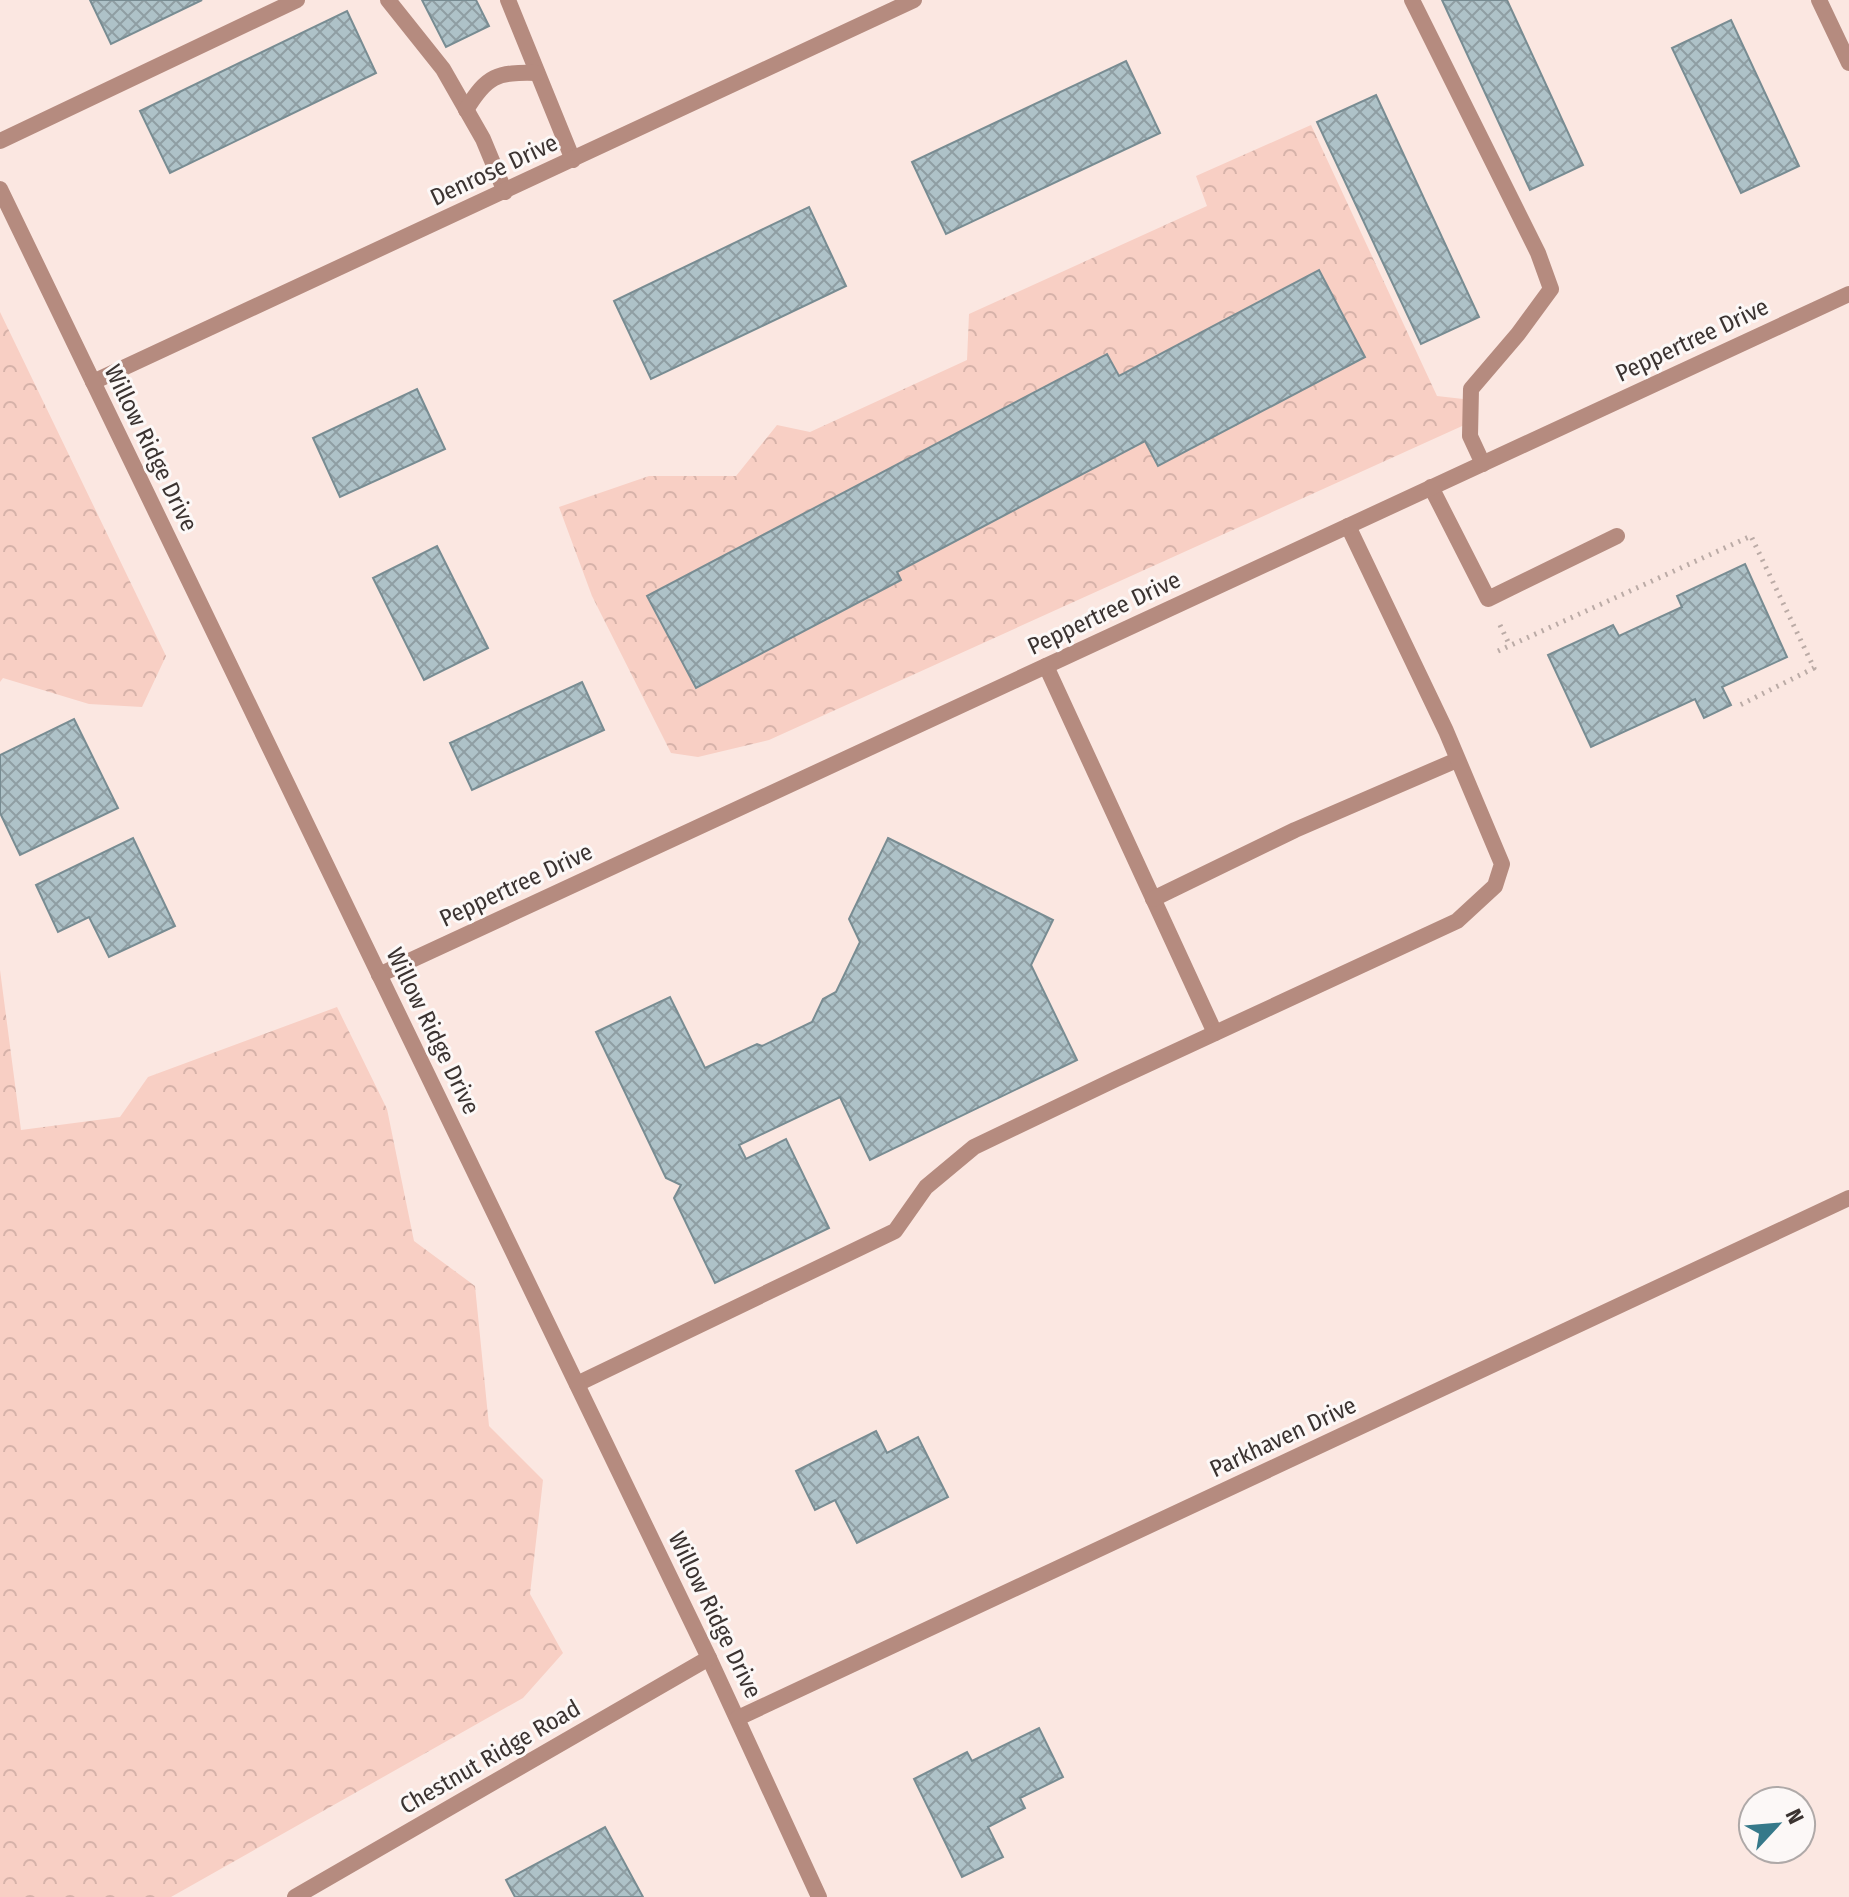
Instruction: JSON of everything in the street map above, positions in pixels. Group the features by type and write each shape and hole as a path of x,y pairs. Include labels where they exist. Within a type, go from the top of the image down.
{"street":[{"path":"0,141 297,0"},
{"path":"388,0 443,69 483,139 505,192"},
{"path":"508,0 573,160"},
{"name":"Denrose Drive","path":"93,382 914,0"},
{"path":"1412,0 1538,253 1551,289 1471,389 1470,436 1483,464"},
{"path":"1819,0 1849,63"},
{"path":"466,110 477,92 492,77 512,72 537,73"},
{"name":"Willow Ridge Drive","path":"0,189 738,1718 819,1897"},
{"name":"Peppertree Drive","path":"379,975 1849,294"},
{"path":"1431,487 1488,599 1617,536"},
{"path":"577,1384 895,1231 926,1187 974,1147 1457,921 1495,886 1502,864 1446,731 1348,526"},
{"path":"1046,666 1215,1033"},
{"path":"1153,899 1295,830 1457,760"},
{"name":"Parkhaven Drive","path":"738,1718 1849,1198"},
{"name":"Chestnut Ridge Road","path":"295,1897 709,1658"}],"path":[{"path":"1498,651 1751,536 1814,668 1740,705"}],"green space":[{"path":"1311,125 1437,396 1472,400 1471,422 769,740 698,757 671,753 592,596 559,507 649,476 736,476 777,425 810,432 967,360 969,314 1207,206 1196,176"},
{"path":"0,312 166,656 142,707 89,704 3,678 0,682"},
{"path":"0,970 21,1130 120,1117 148,1077 337,1007 387,1109 414,1241 475,1286 489,1426 543,1480 530,1594 563,1653 523,1698 171,1897 0,1897"}],"building":[{"path":"90,0 202,0 111,44"},
{"path":"422,0 476,0 489,26 446,47"},
{"path":"1442,0 1507,0 1583,165 1530,190"},
{"path":"347,11 376,73 170,173 140,111"},
{"path":"1731,20 1799,166 1741,193 1672,48"},
{"path":"1126,61 1160,133 946,234 912,162"},
{"path":"1376,95 1479,317 1421,344 1317,122"},
{"path":"809,207 846,286 651,379 614,301"},
{"path":"1319,270 1365,357 1158,466 1145,441 897,572 901,580 696,688 647,596 1107,354 1119,376"},
{"path":"417,389 445,449 340,497 313,438"},
{"path":"437,546 488,648 424,680 373,578"},
{"path":"1745,564 1787,657 1722,687 1731,705 1704,718 1695,699 1591,747 1548,655 1613,625 1619,636 1682,607 1677,596"},
{"path":"582,682 604,730 472,790 450,743"},
{"path":"74,719 118,808 20,855 0,813 0,755"},
{"path":"133,838 175,926 109,957 89,917 58,932 36,885"},
{"path":"888,838 1053,920 1031,965 1077,1060 870,1160 840,1097 739,1145 746,1159 786,1139 829,1228 715,1283 674,1198 681,1185 666,1178 596,1032 670,997 705,1068 812,1022 823,999 836,992 860,942 849,919"},
{"path":"876,1431 887,1453 918,1437 948,1497 857,1543 835,1500 815,1510 796,1471"},
{"path":"1039,1728 1063,1777 1020,1798 1025,1808 988,1827 1003,1857 962,1877 914,1779 967,1752 972,1761"},
{"path":"605,1827 643,1897 515,1897 506,1880"}]}
